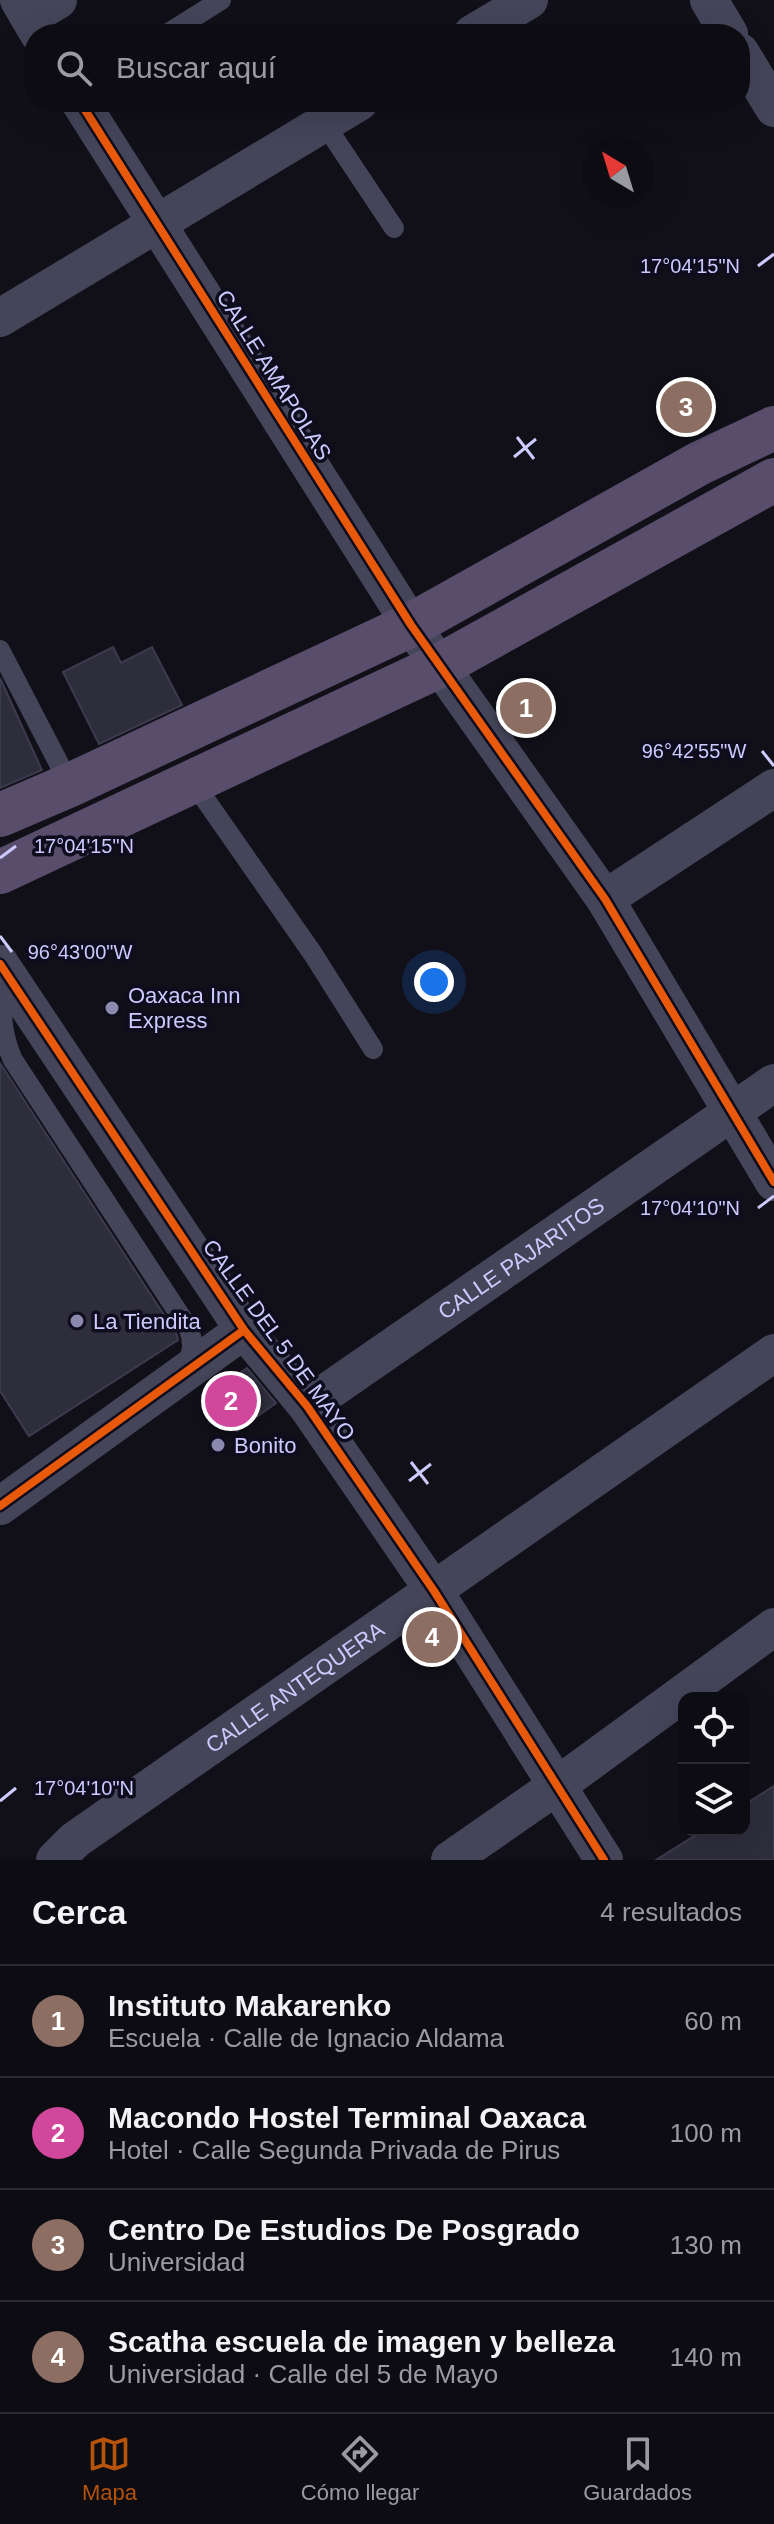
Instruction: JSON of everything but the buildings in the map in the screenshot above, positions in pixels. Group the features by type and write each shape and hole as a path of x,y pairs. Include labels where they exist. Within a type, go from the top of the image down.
{"main road":[{"path":"0,815 411,625 700,463 774,428"},
{"path":"0,872 439,666 756,490 774,457"}],"street":[{"path":"489,24 529,0"},
{"path":"709,0 723,24"},
{"path":"750,68 774,108"},
{"name":"CALLE AMAPOLAS","path":"86,112 411,625 605,899 774,1182"},
{"path":"0,318 342,112"},
{"path":"605,899 774,788"},
{"name":"CALLE DEL 5 DE MAYO","path":"1,966 244,1330 307,1406 434,1591 604,1860"},
{"name":"CALLE PAJARITOS","path":"307,1406 774,1083"},
{"path":"0,1506 244,1330"},
{"name":"CALLE ANTEQUERA","path":"55,1860 75,1840 774,1353"},
{"path":"450,1860 774,1627"}],"lane":[{"path":"183,24 221,0"},
{"path":"324,123 394,228"},
{"path":"0,650 70,785"},
{"path":"193,782 313,954 373,1049"},
{"path":"1,966 2,1033 13,1060 189,1329 194,1342 186,1365 162,1389"}],"cycle path":[{"path":"86,112 411,625 605,899 774,1182"},
{"path":"0,964 244,1330 307,1406 434,1591 604,1860"},
{"path":"0,1506 244,1330"}],"place":[{"name":"Centro De Estudios De Posgrado","path":"686,407"},
{"name":"Instituto Makarenko","path":"526,708"},
{"name":"Oaxaca Inn Express","path":"112,1008"},
{"name":"La Tiendita","path":"77,1321"},
{"name":"Macondo Hostel Terminal Oaxaca","path":"231,1401"},
{"name":"Bonito","path":"218,1445"},
{"name":"Scatha escuela de imagen y belleza","path":"432,1637"}]}
